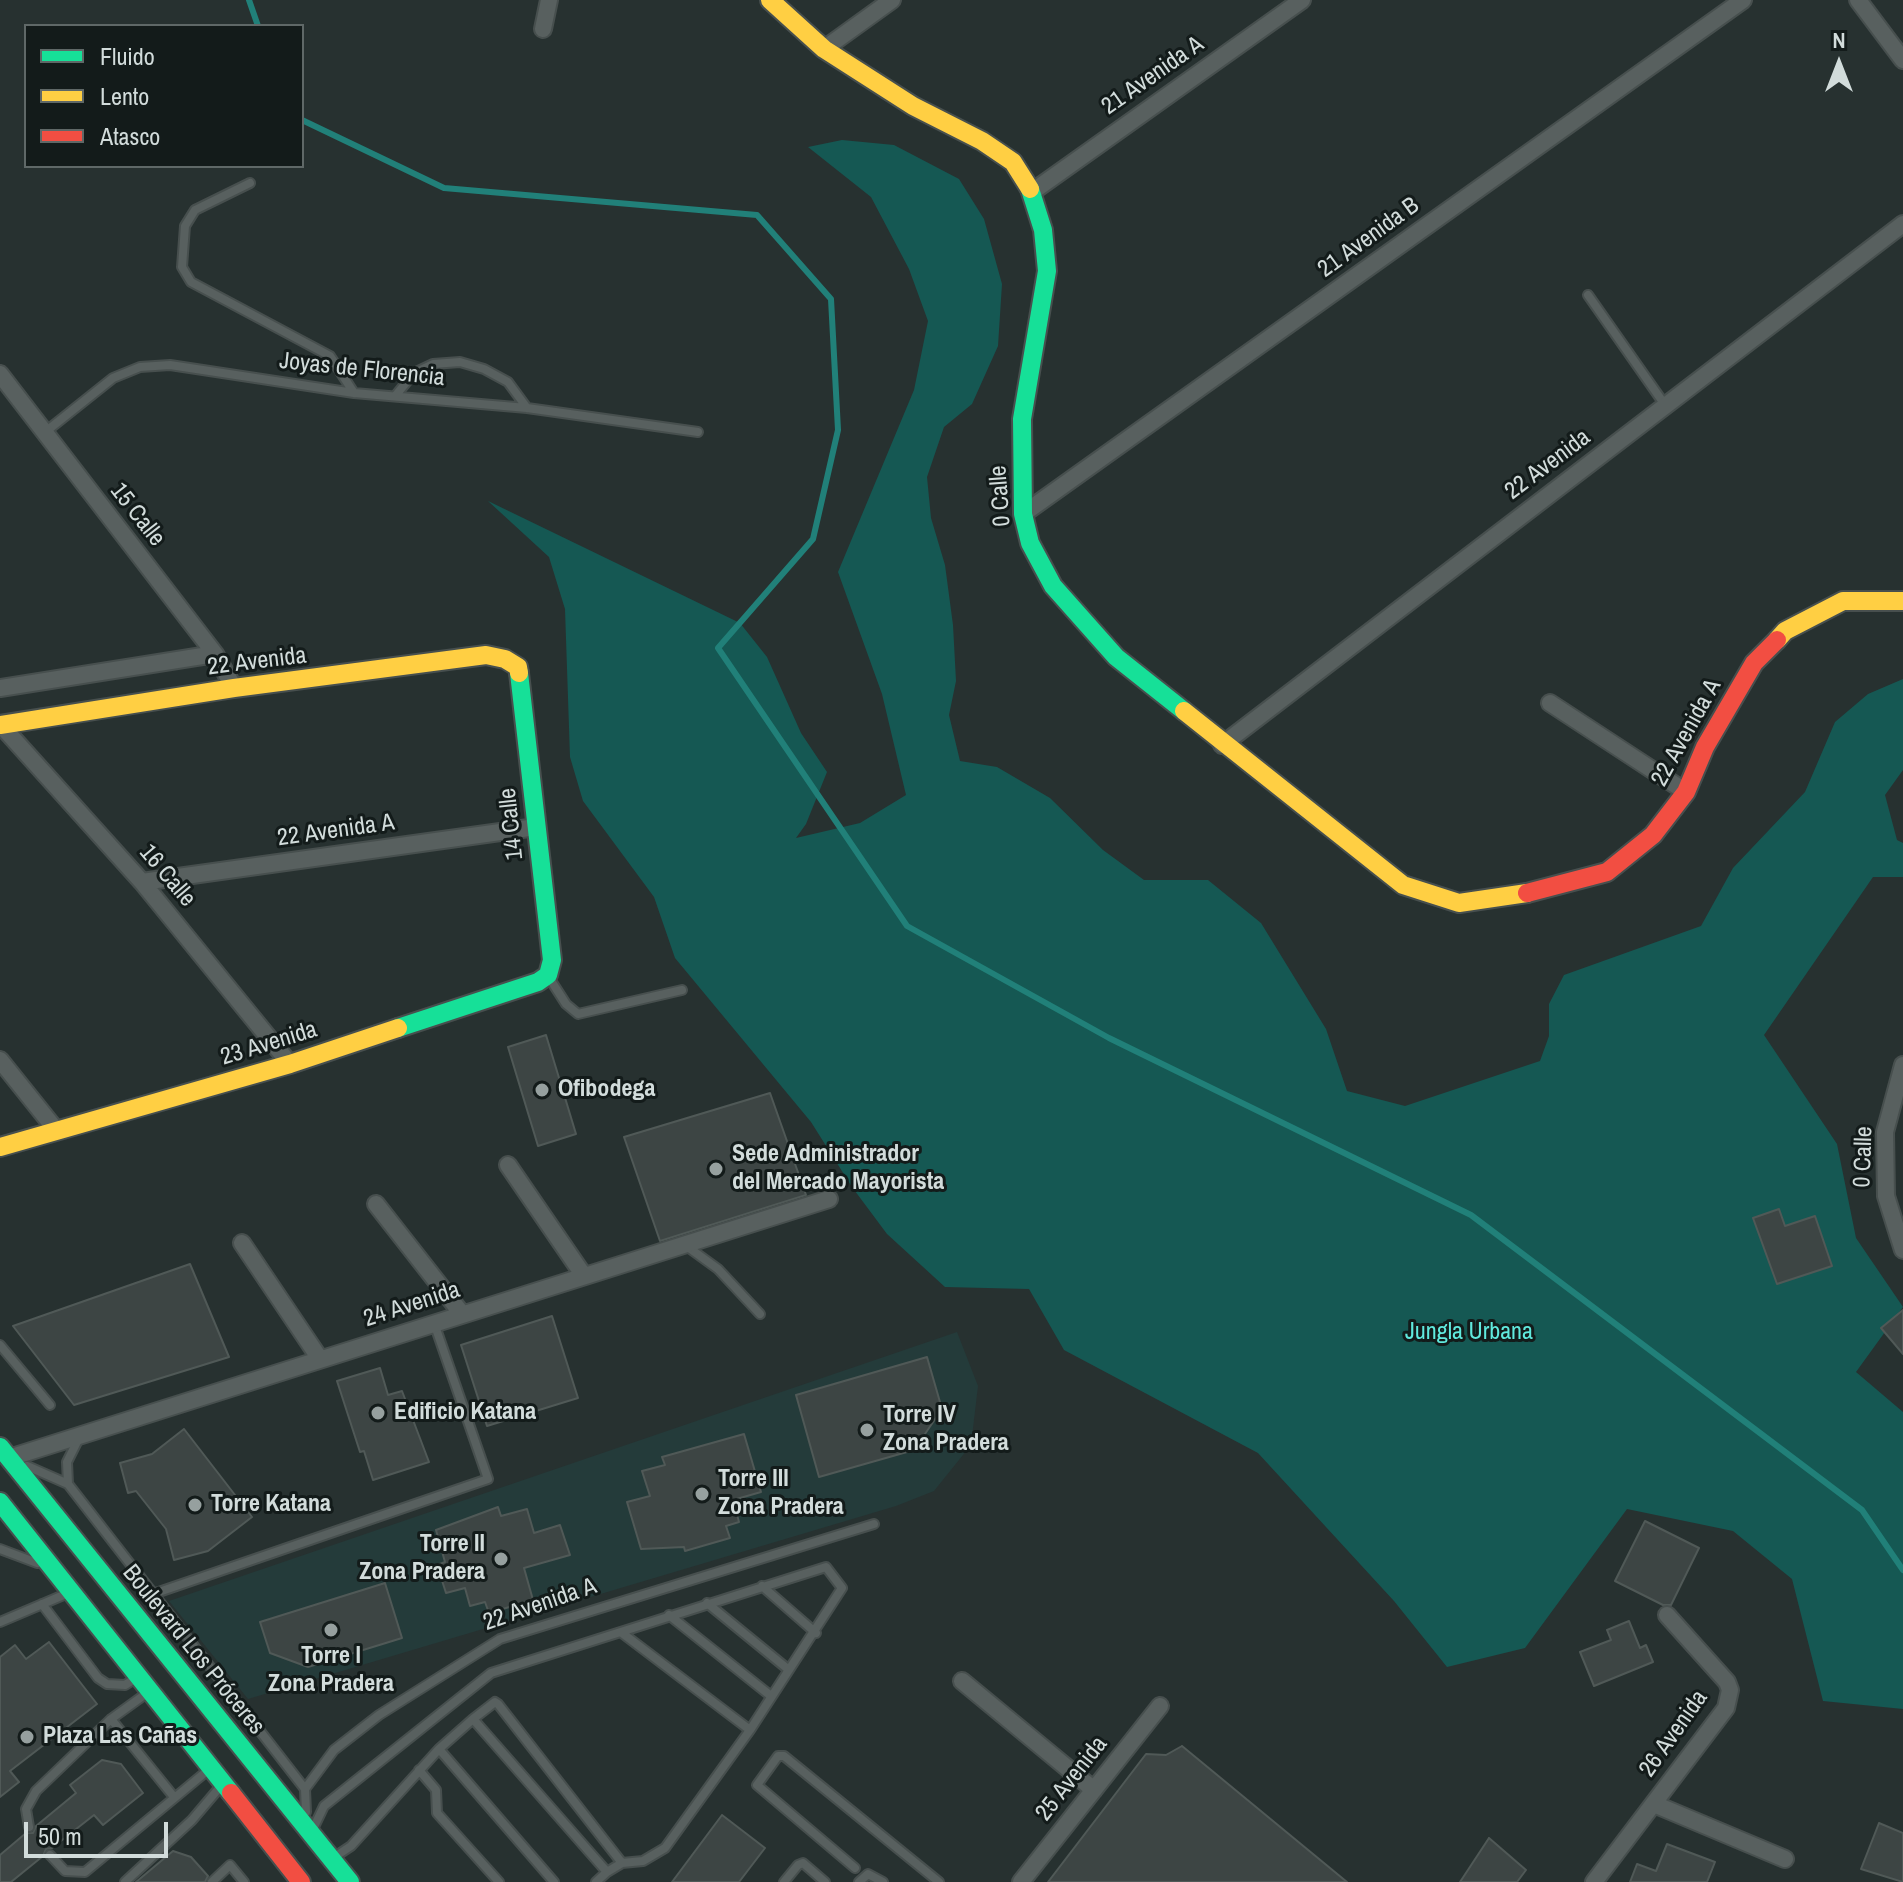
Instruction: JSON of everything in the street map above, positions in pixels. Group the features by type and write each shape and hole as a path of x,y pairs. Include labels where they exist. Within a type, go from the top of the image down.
{"main road":[{"name":"0 Calle","path":"770,0 824,49 913,106 982,141 1013,162 1032,192 1043,230 1047,271 1022,419 1023,514 1030,543 1053,586 1082,621 1116,657 1222,745 1403,885 1459,903 1524,894"},
{"name":"22 Avenida A","path":"1524,894 1607,872 1653,835 1686,792 1705,747 1754,663 1785,631 1843,601 1903,601"},
{"name":"22 Avenida","path":"0,725 234,688 486,655 505,659 518,667"},
{"name":"14 Calle","path":"518,667 552,960 548,975"},
{"name":"23 Avenida","path":"0,1147 290,1064 538,982 548,975"},
{"name":"Boulevard Los Próceres","path":"4,1453 308,1834 350,1882"},
{"path":"0,1502 301,1882"}],"street":[{"path":"543,29 549,0"},
{"path":"824,49 892,0"},
{"name":"21 Avenida A","path":"1032,192 1302,0"},
{"name":"21 Avenida B","path":"1023,514 1743,0"},
{"path":"1858,0 1903,60"},
{"name":"22 Avenida","path":"1222,745 1903,224"},
{"name":"15 Calle","path":"0,374 43,434 215,654 234,688"},
{"name":"22 Avenida","path":"0,688 215,654"},
{"path":"1550,703 1686,792"},
{"name":"16 Calle","path":"0,725 142,882 290,1064"},
{"name":"22 Avenida A","path":"142,882 536,827"},
{"path":"0,1060 56,1130"},
{"name":"0 Calle","path":"1903,1065 1885,1132 1886,1196 1903,1250"},
{"path":"508,1165 584,1276"},
{"name":"24 Avenida","path":"4,1453 80,1436 829,1199"},
{"path":"376,1204 462,1314"},
{"path":"242,1243 320,1359"},
{"name":"26 Avenida","path":"1594,1882 1726,1708 1730,1690 1727,1682 1667,1615"},
{"path":"962,1681 1094,1790"},
{"name":"25 Avenida","path":"1021,1882 1160,1706"},
{"path":"1654,1804 1785,1859"}],"lane":[{"path":"250,183 195,210 185,226 182,267 191,282 330,356 354,393"},
{"path":"1588,295 1666,406"},
{"path":"396,395 414,373 433,364 460,362 484,369 508,382 527,408"},
{"name":"Joyas de Florencia","path":"43,434 113,378 140,367 170,365 354,393 527,408 698,432"},
{"path":"548,975 566,1004 578,1014 682,990"},
{"path":"684,1244 718,1269 760,1314"},
{"path":"153,1594 488,1479 434,1323"},
{"path":"0,1345 50,1405"},
{"path":"68,1484 67,1462 80,1436"},
{"path":"4,1453 68,1484 305,1789 308,1834"},
{"name":"22 Avenida A","path":"305,1789 334,1750 379,1715 500,1639 874,1524"},
{"path":"0,1549 55,1570"},
{"path":"308,1834 324,1806 491,1673 826,1567 842,1588 816,1633 750,1730 665,1848 643,1861 622,1863 596,1882"},
{"path":"762,1586 816,1633"},
{"path":"0,1622 71,1592"},
{"path":"707,1603 789,1670"},
{"path":"42,1604 98,1678 107,1684 144,1684"},
{"path":"669,1615 771,1696"},
{"path":"622,1633 750,1730"},
{"path":"29,1827 26,1809 36,1791 144,1684"},
{"path":"331,1860 351,1846 439,1749 495,1702 622,1863"},
{"path":"111,1719 174,1797"},
{"path":"473,1719 607,1872"},
{"path":"439,1749 554,1882"},
{"path":"855,1868 757,1785 778,1756 784,1756 939,1882"},
{"path":"50,1855 65,1871 85,1872 211,1768"},
{"path":"419,1770 435,1787 437,1813 499,1882"},
{"path":"125,1882 192,1820 223,1784"},
{"path":"784,1882 803,1863 825,1882"},
{"path":"212,1882 230,1865 244,1882"},
{"path":"859,1882 868,1874 883,1882"}],"shaded area":[{"path":"957,1332 978,1386 971,1445 934,1491 896,1506 248,1699 169,1601"}],"green space":[{"name":"Jungla Urbana","path":"842,140 894,145 959,179 984,219 1002,284 998,346 972,404 944,427 927,477 931,518 945,565 953,625 956,681 949,715 960,761 997,767 1050,798 1103,850 1144,880 1208,880 1261,923 1326,1029 1347,1091 1405,1106 1540,1061 1549,1036 1549,1004 1564,975 1701,926 1733,868 1805,792 1835,722 1868,694 1903,679 1903,770 1885,795 1897,840 1903,843 1903,877 1873,877 1764,1035 1837,1144 1856,1238 1903,1307 1856,1372 1903,1412 1903,1709 1823,1701 1792,1579 1733,1531 1627,1509 1525,1648 1447,1667 1394,1601 1258,1453 1064,1350 1029,1289 945,1287 887,1234 852,1187 811,1122 675,958 654,897 583,801 570,757 565,609 549,557 488,501 740,623 767,657 801,733 827,772 806,824 796,838 860,823 906,795 882,694 838,572 914,390 928,321 909,269 871,197 808,147"}],"building":[{"name":"Ofibodega","path":"546,1035 576,1134 538,1146 508,1047"},
{"name":"Sede Administrador del Mercado Mayorista","path":"770,1093 806,1195 660,1241 624,1137"},
{"path":"1779,1209 1785,1226 1815,1216 1832,1266 1777,1284 1753,1218"},
{"path":"190,1264 229,1357 74,1405 13,1326"},
{"path":"1903,1310 1903,1354 1881,1328"},
{"path":"552,1316 578,1398 487,1426 461,1345"},
{"name":"Torre IV Zona Pradera","path":"927,1357 942,1409 914,1450 819,1477 796,1395"},
{"name":"Edificio Katana","path":"380,1368 388,1395 402,1391 429,1462 373,1480 364,1451 360,1452 337,1381"},
{"name":"Torre Katana","path":"184,1429 252,1517 208,1551 174,1560 166,1529 136,1491 128,1493 120,1463 152,1454"},
{"name":"Torre III Zona Pradera","path":"744,1434 761,1492 733,1500 739,1522 726,1526 730,1538 685,1551 684,1547 641,1549 627,1502 650,1496 642,1471 665,1465 662,1457"},
{"name":"Torre II Zona Pradera","path":"498,1507 501,1516 527,1509 534,1533 560,1525 570,1555 524,1568 533,1600 489,1613 485,1602 470,1606 465,1588 446,1593 437,1565 445,1562 436,1530"},
{"path":"1645,1521 1699,1548 1671,1605 1663,1605 1615,1581"},
{"name":"Torre I Zona Pradera","path":"385,1583 402,1638 308,1667 270,1653 260,1622"},
{"path":"1629,1621 1640,1648 1646,1645 1653,1662 1594,1686 1580,1652 1611,1640 1607,1630"},
{"name":"Plaza Las Cañas","path":"49,1642 97,1704 10,1771 19,1782 0,1797 0,1657 15,1645 26,1659"},
{"path":"1182,1746 1347,1882 1048,1882 1146,1754 1166,1755"},
{"path":"102,1760 121,1764 143,1793 103,1825 94,1815 52,1848 46,1849 43,1856 11,1882 0,1882 0,1855 26,1833 33,1833 36,1826 76,1793 70,1785"},
{"path":"722,1815 765,1848 739,1882 672,1882"},
{"path":"1879,1823 1903,1833 1903,1882 1861,1869"},
{"path":"1489,1838 1526,1870 1517,1882 1460,1882"},
{"path":"1667,1844 1715,1862 1707,1882 1630,1882 1637,1864 1656,1871"},
{"path":"173,1851 191,1857 208,1876 205,1882 136,1882"}],"waterway":[{"path":"249,0 257,24"},
{"path":"304,121 444,188 757,215 831,299 838,430 813,539 718,648 907,926 1109,1038 1471,1215 1862,1510 1903,1570"}],"traffic: fast":[{"path":"1030,189 1043,230 1047,271 1022,419 1023,514 1030,543 1053,586 1116,657 1184,711"},
{"path":"398,1028 538,982 548,975 552,960 519,673"},
{"path":"0,1447 350,1882"},
{"path":"0,1502 231,1793"}],"traffic: slow":[{"path":"770,0 824,49 913,106 982,141 1013,162 1030,189"},
{"path":"1777,640 1785,631 1843,601 1903,601"},
{"path":"0,725 234,688 486,655 505,659 518,667 519,673"},
{"path":"1184,711 1403,885 1459,903 1527,893"},
{"path":"0,1147 290,1064 398,1028"}],"traffic: jam":[{"path":"1527,893 1607,872 1653,835 1686,792 1705,747 1754,663 1777,640"},
{"path":"231,1793 301,1882"}],"place":[{"name":"Ofibodega","path":"542,1090"},
{"name":"Sede Administrador del Mercado Mayorista","path":"716,1169"},
{"name":"Edificio Katana","path":"378,1413"},
{"name":"Torre IV Zona Pradera","path":"867,1430"},
{"name":"Torre III Zona Pradera","path":"702,1494"},
{"name":"Torre Katana","path":"195,1505"},
{"name":"Torre II Zona Pradera","path":"501,1559"},
{"name":"Torre I Zona Pradera","path":"331,1630"},
{"name":"Plaza Las Cañas","path":"27,1737"}]}
